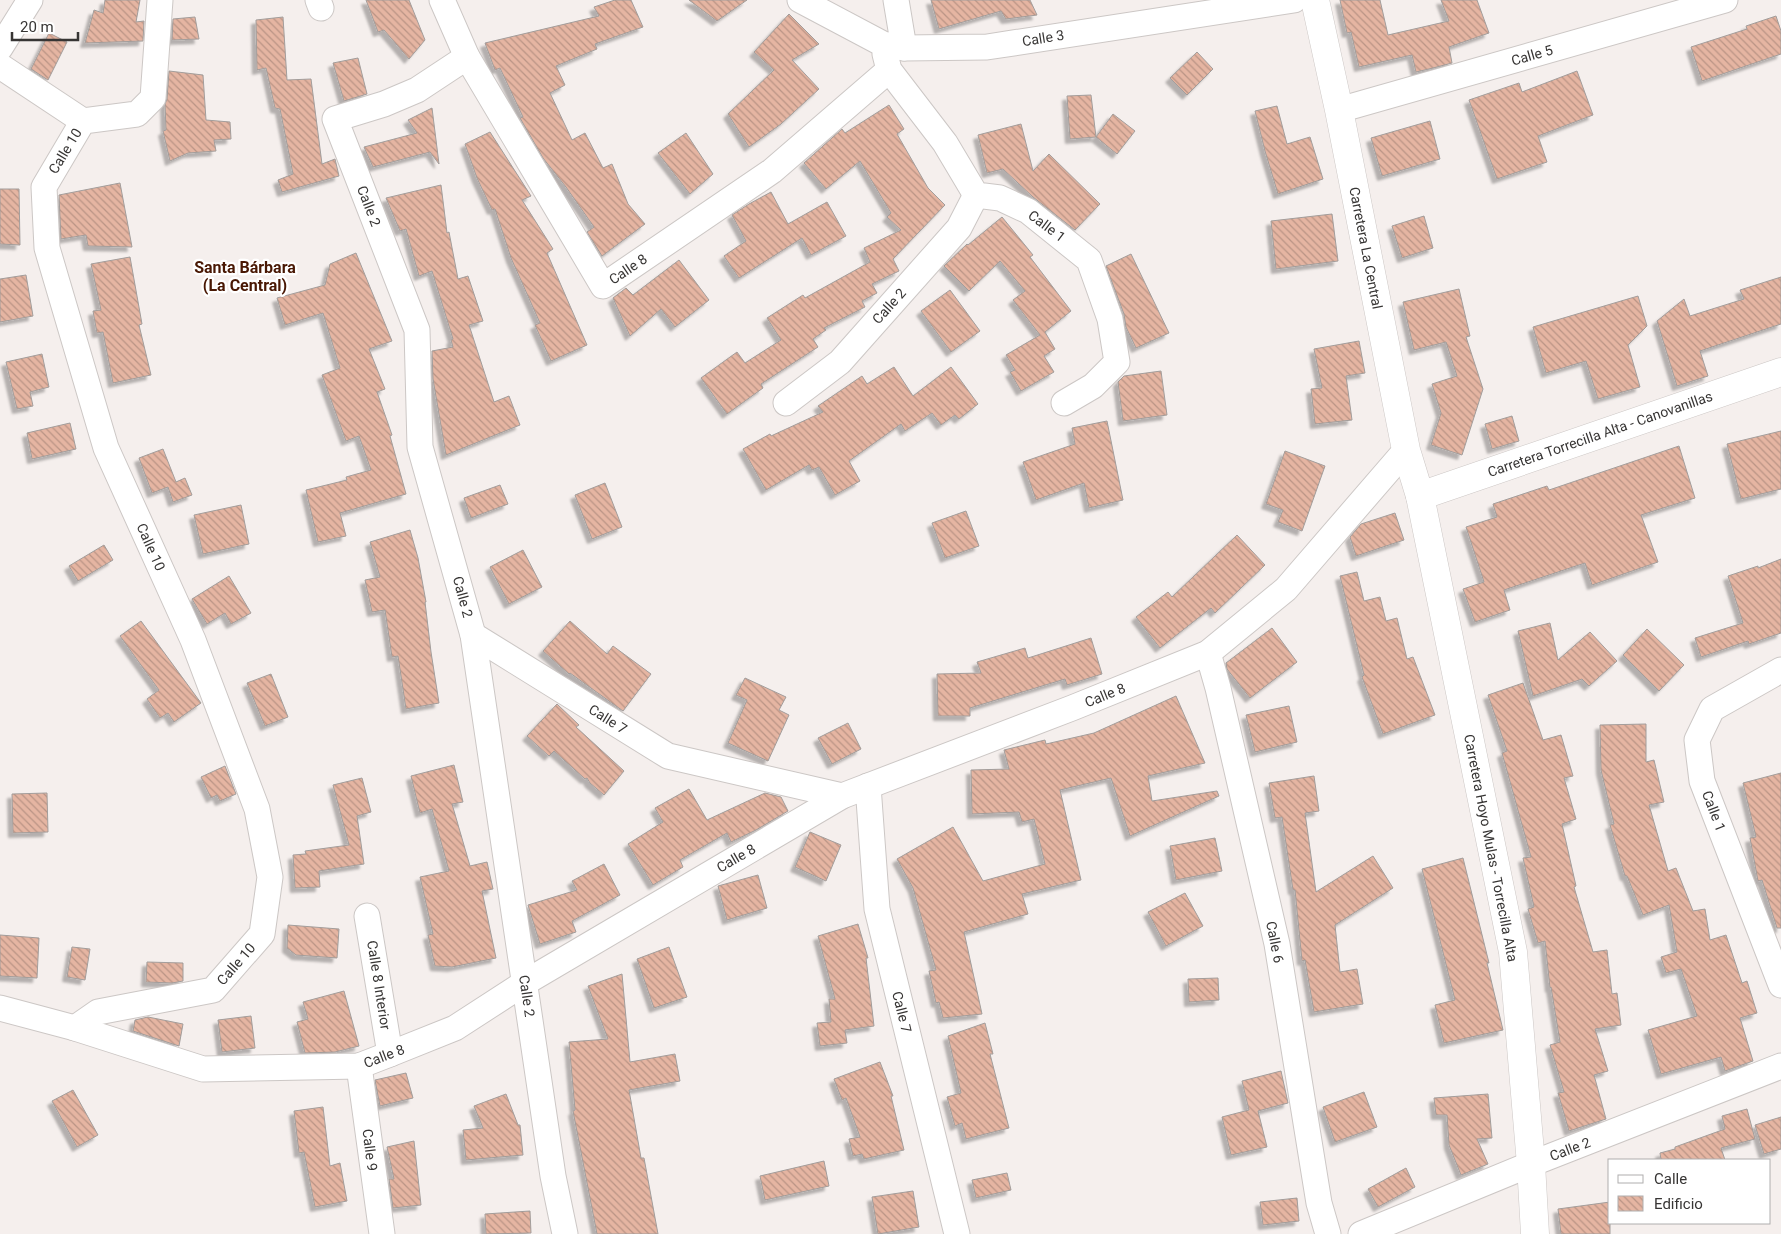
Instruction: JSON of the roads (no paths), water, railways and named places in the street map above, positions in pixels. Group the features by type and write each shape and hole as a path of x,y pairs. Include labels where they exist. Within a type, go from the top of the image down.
{"street":[{"path":"0,48 30,0"},
{"name":"Calle 10","path":"75,1028 98,1012 213,990 262,934 270,878 257,809 193,640 106,448 47,248 44,187 83,121 137,114 152,98 160,0"},
{"name":"Calle 8","path":"442,0 467,56 602,286 772,171 889,70"},
{"name":"Calle 3","path":"800,0 894,46 987,47 1294,0"},
{"path":"896,0 894,46 889,70 945,144 976,195"},
{"name":"Carretera La Central","path":"1315,0 1339,110 1406,450 1420,496"},
{"name":"Calle 5","path":"1339,110 1724,0"},
{"name":"Calle 2","path":"467,56 417,90 384,104 335,119 416,330 420,447 473,636 526,982 553,1176 565,1234"},
{"path":"0,66 83,121"},
{"name":"Calle 2","path":"786,403 840,362 959,228 976,195"},
{"name":"Calle 1","path":"976,195 1000,198 1028,211 1089,260 1110,318 1117,362 1093,386 1064,403"},
{"name":"Carretera Torrecilla Alta - Canovanillas","path":"1420,496 1781,372"},
{"name":"Calle 8","path":"0,1008 75,1028 203,1069 359,1066 390,1054 455,1028 526,982 842,796 1072,708 1208,653 1286,589 1406,450"},
{"name":"Carretera Hoyo Mulas - Torrecilla Alta","path":"1420,496 1514,952 1531,1164 1534,1234"},
{"name":"Calle 7","path":"473,636 668,756 842,796"},
{"name":"Calle 6","path":"1208,653 1218,688 1277,944 1319,1203 1328,1234"},
{"name":"Calle 1","path":"1781,670 1712,709 1697,740 1702,781 1781,986"},
{"name":"Calle 7","path":"868,786 877,909 957,1234"},
{"name":"Calle 8 Interior","path":"367,916 390,1054"},
{"name":"Calle 9","path":"359,1066 382,1234"},
{"name":"Calle 2","path":"1361,1234 1531,1164 1781,1066"}],"district":[{"name":"Santa Bárbara (La Central)","path":"245,276"}]}
